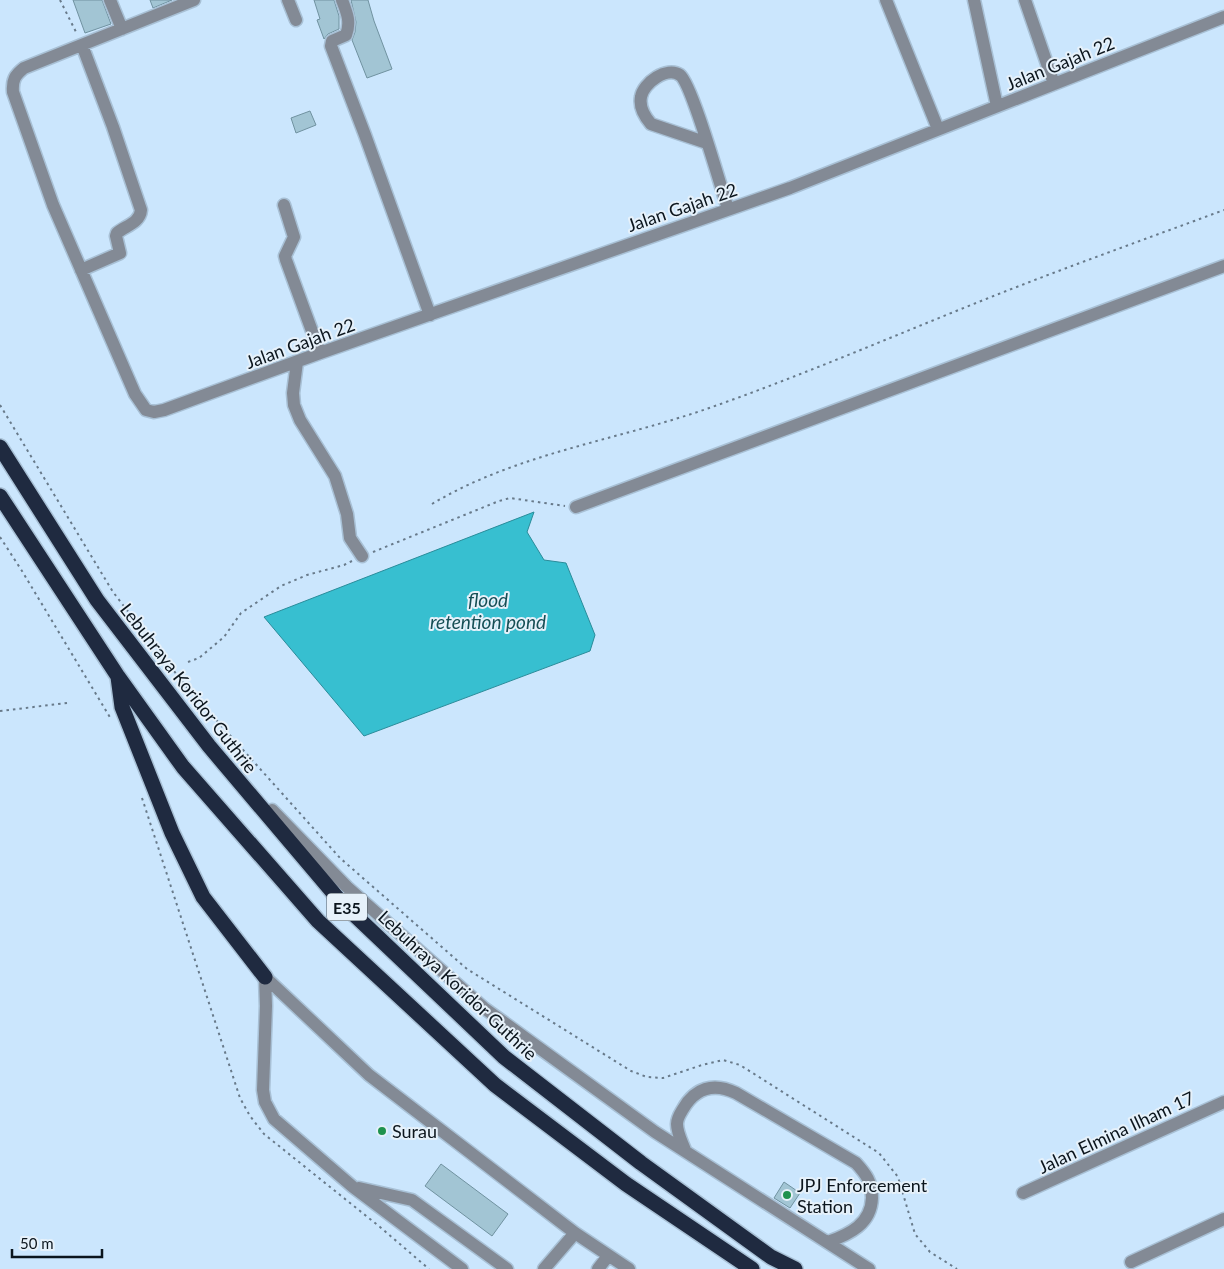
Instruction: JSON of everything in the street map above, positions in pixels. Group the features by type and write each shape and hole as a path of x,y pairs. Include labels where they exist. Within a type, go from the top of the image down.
{"highway":[{"name":"Lebuhraya Koridor Guthrie","path":"0,447 97,600 208,746 341,902 504,1057 641,1163 771,1256 795,1269"},
{"name":"E35","path":"0,496 117,675 183,767 318,921 495,1085 626,1184 752,1269"},
{"path":"117,675 122,707 172,833 203,898 265,978"}],"street":[{"path":"110,0 122,29"},
{"path":"288,0 296,20"},
{"path":"342,0 349,28 346,35 332,41 331,46 430,315"},
{"path":"886,0 938,129"},
{"path":"974,0 997,106"},
{"path":"1025,0 1054,84"},
{"path":"82,45 113,126 141,210 137,220 116,233 120,253 81,270 53,205 13,92 14,77 24,68 188,1"},
{"name":"Jalan Gajah 22","path":"81,270 135,394 146,410 154,412 164,410 320,353 790,188 1224,17"},
{"path":"707,143 652,124 645,117 641,107 641,96 648,85 661,74 671,73 680,76 687,86 707,143 728,209"},
{"path":"284,205 294,237 285,256 320,353"},
{"path":"576,507 1224,266"},
{"path":"288,366 294,405 300,420 335,476 347,514 350,538 362,556"},
{"path":"208,746 347,887 484,1008 655,1132 869,1269"},
{"path":"265,978 263,1090 265,1102 274,1119 353,1187 462,1269"},
{"path":"265,978 369,1075 575,1233 629,1269"},
{"path":"685,1150 677,1124 679,1117 692,1096 700,1091 716,1087 736,1092 856,1163 870,1181 872,1204 869,1214 863,1223 855,1229 844,1236 828,1242"},
{"name":"Jalan Elmina Ilham 17","path":"1023,1193 1224,1102"},
{"path":"353,1187 412,1200 507,1269"},
{"path":"1131,1262 1224,1219"},
{"path":"544,1269 575,1233"},
{"path":"598,1269 608,1256"}],"path":[{"path":"60,0 82,45"},
{"path":"432,504 456,490 527,462 703,411 762,390 982,301 1224,210"},
{"path":"0,405 113,592 184,684 340,858 467,968 631,1072 647,1078 663,1078 723,1060 740,1065 879,1153 898,1177 915,1234 930,1252 957,1269"},
{"path":"0,537 115,726"},
{"path":"0,711 68,703"},
{"path":"139,790 240,1098 250,1116 264,1134 429,1269"}],"water":[{"name":"flood retention pond","path":"534,512 527,532 544,560 566,563 595,635 590,651 364,736 264,617"}],"building":[{"path":"73,0 102,0 111,24 85,33"},
{"path":"150,0 172,0 153,8"},
{"path":"314,0 334,0 339,16 339,29 328,34 324,39 317,20 320,19"},
{"path":"351,0 368,0 392,69 367,78 352,40 356,22"},
{"path":"310,111 316,125 296,133 291,118"},
{"path":"441,1164 508,1214 492,1236 425,1186"},
{"name":"JPJ Enforcement Station","path":"784,1182 800,1193 790,1208 774,1198"}],"place":[{"name":"Surau","path":"382,1131"},
{"name":"JPJ Enforcement Station","path":"787,1195"}]}
